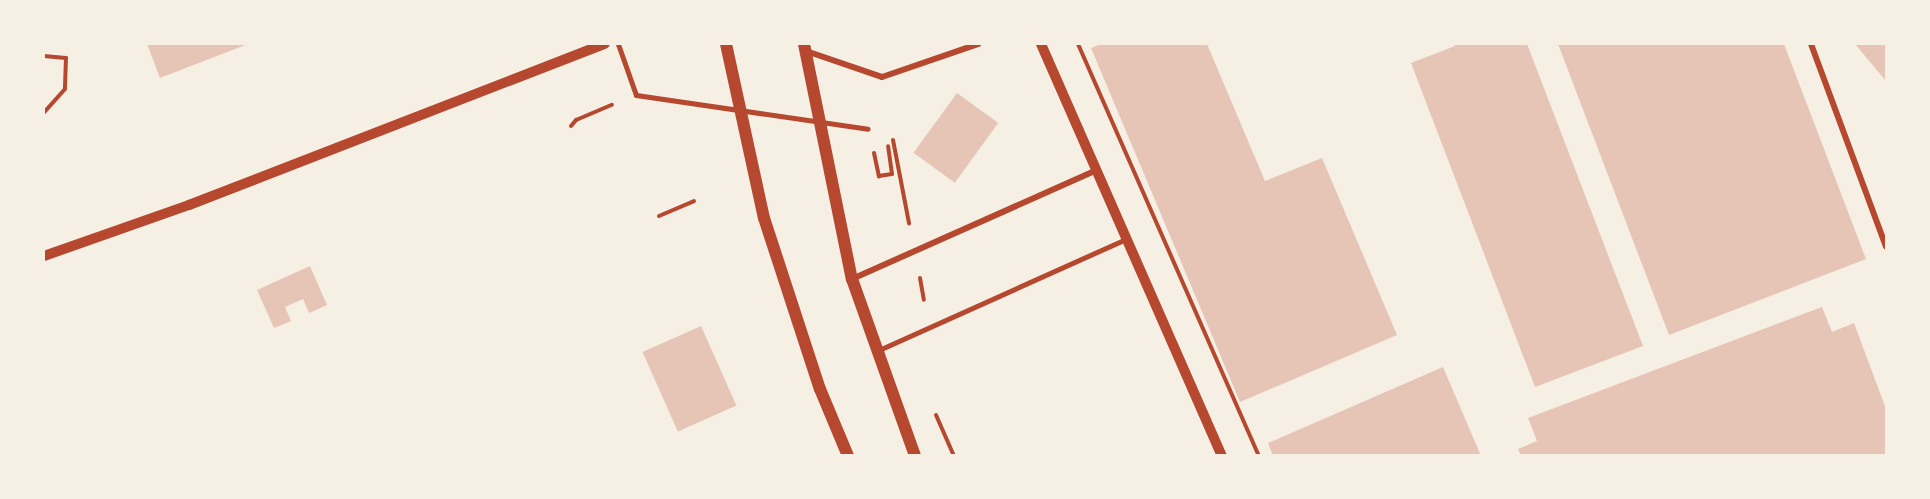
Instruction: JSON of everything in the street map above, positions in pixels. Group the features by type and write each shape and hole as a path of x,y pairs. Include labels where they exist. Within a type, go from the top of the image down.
{"main road":[{"path":"726,44 764,218 820,389 848,456"},
{"path":"792,44 805,47 852,279 915,456"}],"street":[{"path":"44,256 189,205 605,44"},
{"path":"618,44 636,94 868,129"},
{"path":"805,47 882,77 978,44"},
{"path":"1041,44 1129,238 1222,456"},
{"path":"1812,44 1887,247"},
{"path":"852,279 1097,170"}],"lane":[{"path":"876,351 1129,238"}],"path":[{"path":"1078,44 1259,456"},
{"path":"44,56 66,57 65,89 44,112"},
{"path":"571,126 576,120 636,94"},
{"path":"868,129 879,176 892,174 887,138"},
{"path":"891,132 929,328"},
{"path":"659,216 694,201"},
{"path":"932,404 954,456"}],"building":[{"path":"147,44 248,44 160,78"},
{"path":"1101,44 1207,44 1265,181 1322,158 1397,335 1240,402 1091,48"},
{"path":"1454,44 1527,44 1643,346 1535,387 1411,63 1455,46"},
{"path":"1558,44 1784,44 1866,259 1669,335"},
{"path":"1855,44 1886,44 1886,81"},
{"path":"957,93 998,123 955,183 914,153"},
{"path":"310,266 327,305 309,313 303,299 285,307 291,321 274,328 257,290"},
{"path":"1822,307 1832,332 1854,323 1886,409 1886,456 1521,456 1518,449 1537,441 1528,418"},
{"path":"701,326 736,405 678,432 643,352"},
{"path":"1443,367 1481,456 1273,456 1268,443"}]}
